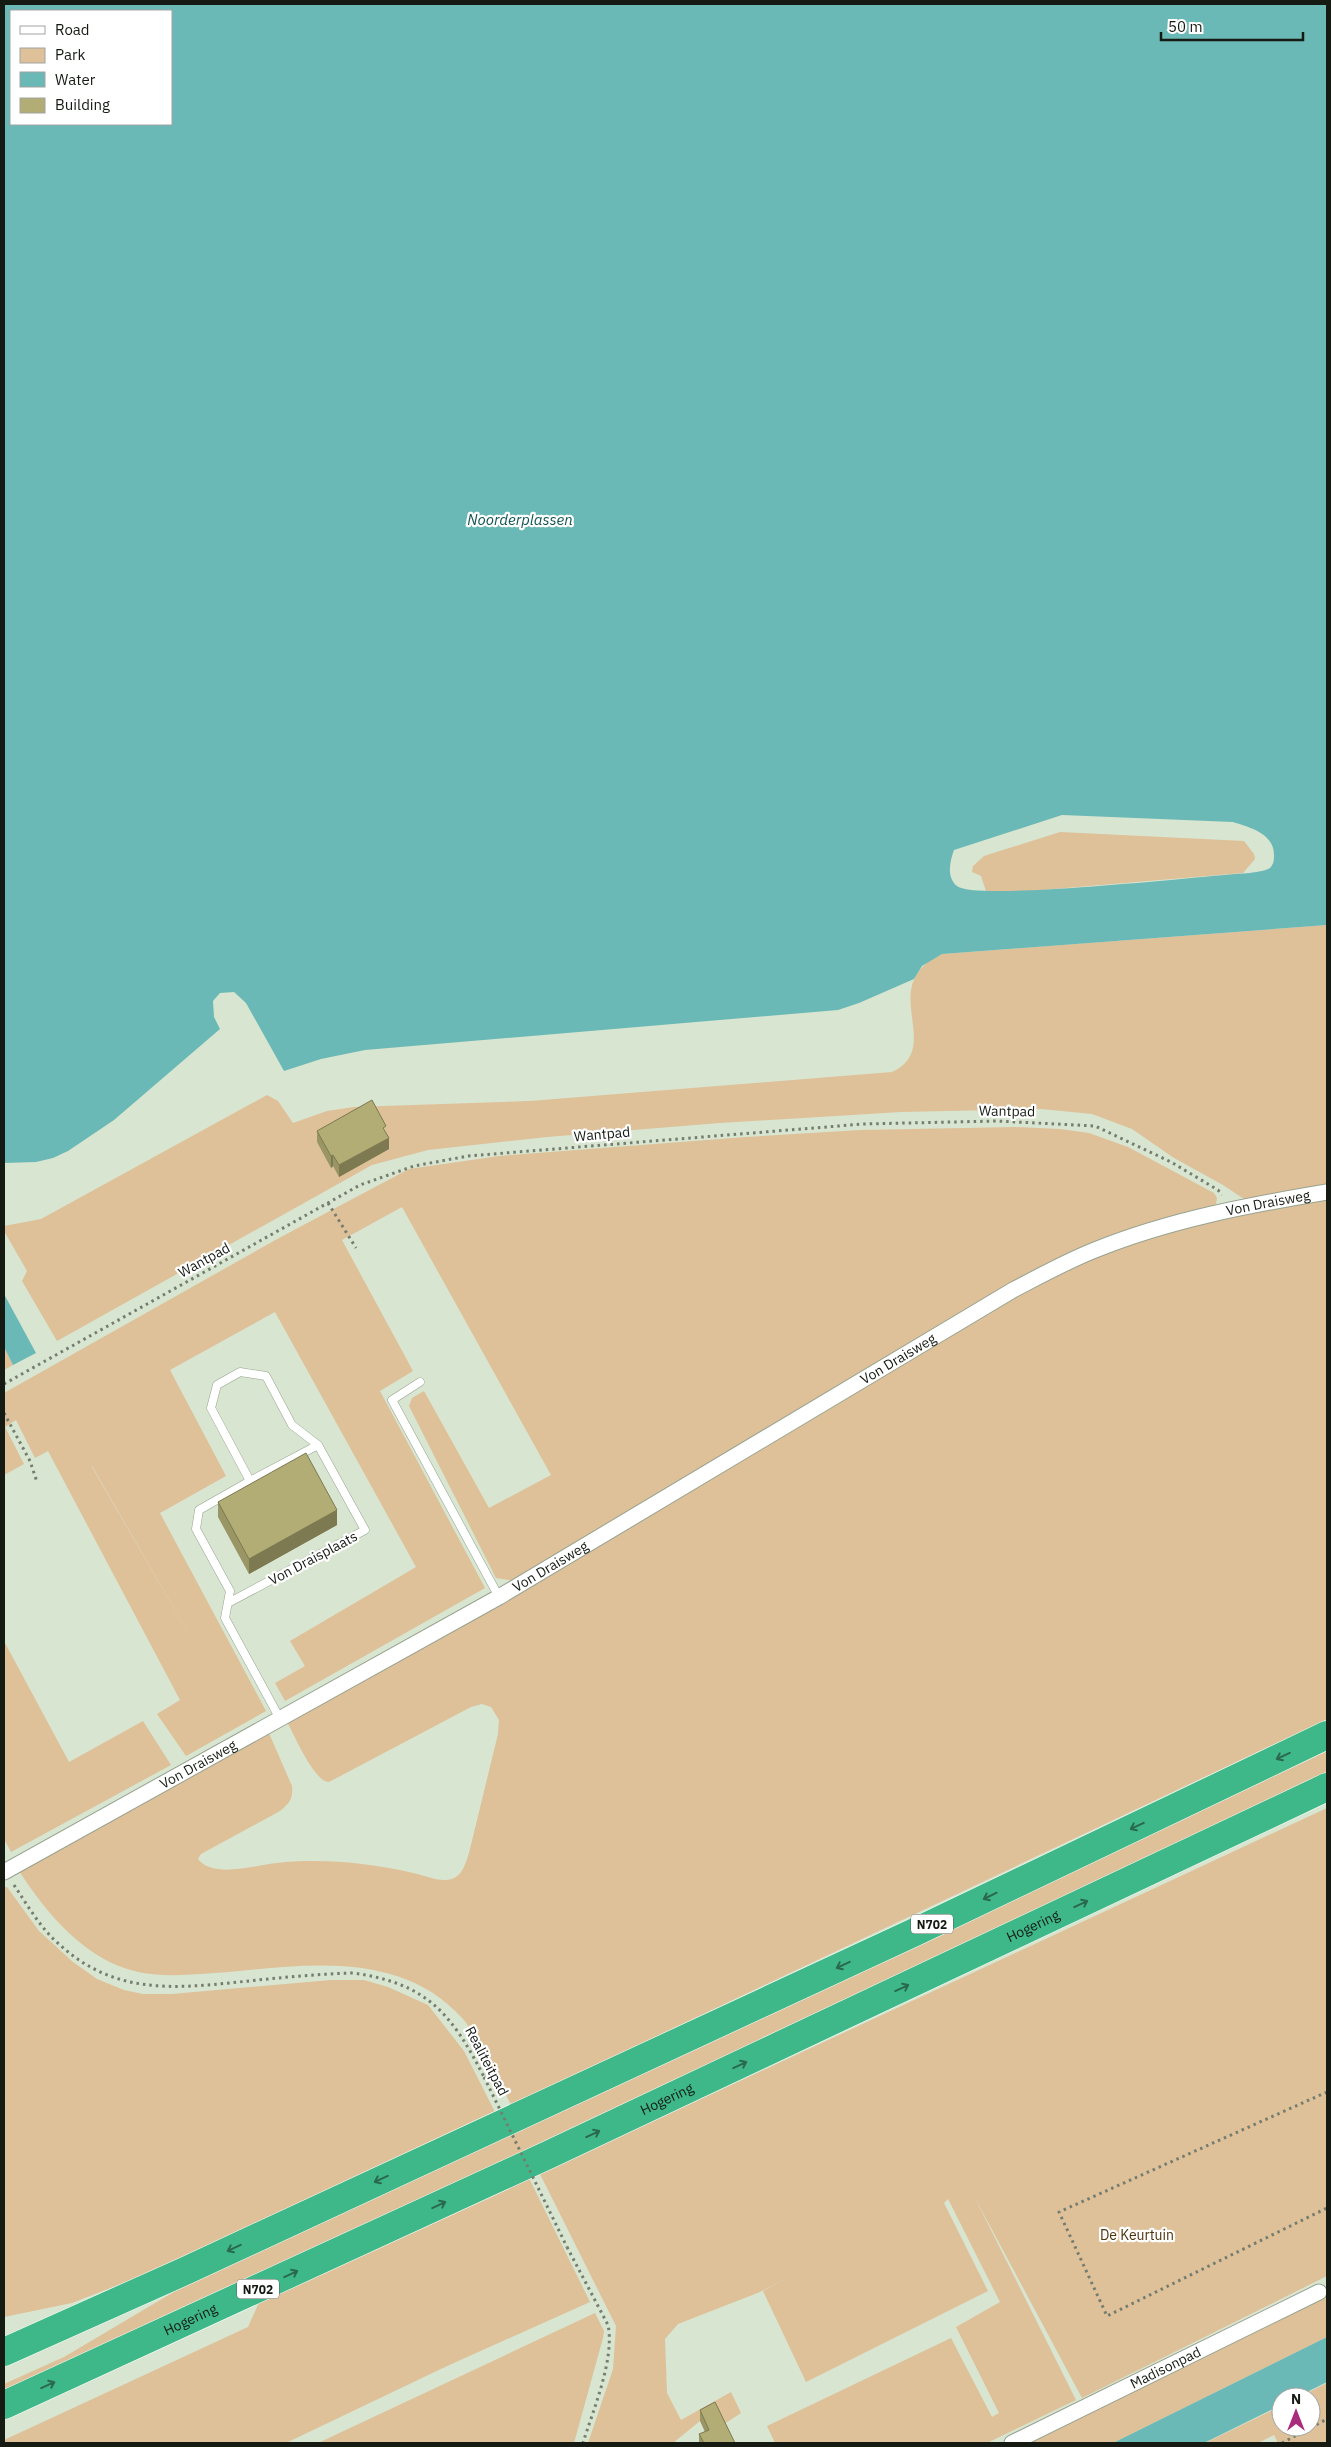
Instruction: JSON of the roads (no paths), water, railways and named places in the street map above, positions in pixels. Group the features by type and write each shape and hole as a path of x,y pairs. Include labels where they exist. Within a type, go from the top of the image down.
{"highway":[{"name":"N702","path":"4,2352 185,2271 915,1932 1327,1735"},
{"name":"Hogering","path":"4,2405 548,2155 1327,1787"}],"street":[{"name":"Von Draisweg","path":"4,1872 279,1717 499,1597 1020,1286 1096,1250 1153,1230 1228,1210 1327,1192"},
{"name":"Madisonpad","path":"1012,2443 1319,2292"}],"lane":[{"name":"Von Draisplaats","path":"228,1604 365,1530 318,1445 292,1425 266,1376 240,1372 217,1385 211,1408 250,1481"},
{"name":"Von Draisweg","path":"420,1382 392,1400 499,1597"},
{"path":"279,1717 225,1618 230,1591 196,1530 199,1510 318,1445"}],"water":[{"name":"Noorderplassen","path":"4,4 1327,4 1327,925 942,954 922,966 914,979 838,1010 365,1050 321,1059 284,1071 246,1003 234,992 220,993 213,1001 214,1017 220,1029 114,1120 68,1151 53,1158 36,1162 4,1163","holes":["1062,815 1233,822 1255,830 1266,837 1273,849 1274,861 1271,867 1250,873 1096,886 1005,891 973,890 957,886 950,874 954,850"]},
{"path":"4,1294 36,1353 13,1365 4,1347"},
{"path":"1327,2337 1327,2382 1317,2387 1271,2387 1271,2410 1204,2443 1113,2443"}],"park label":[{"name":"De Keurtuin","path":"1137,2235"}]}
